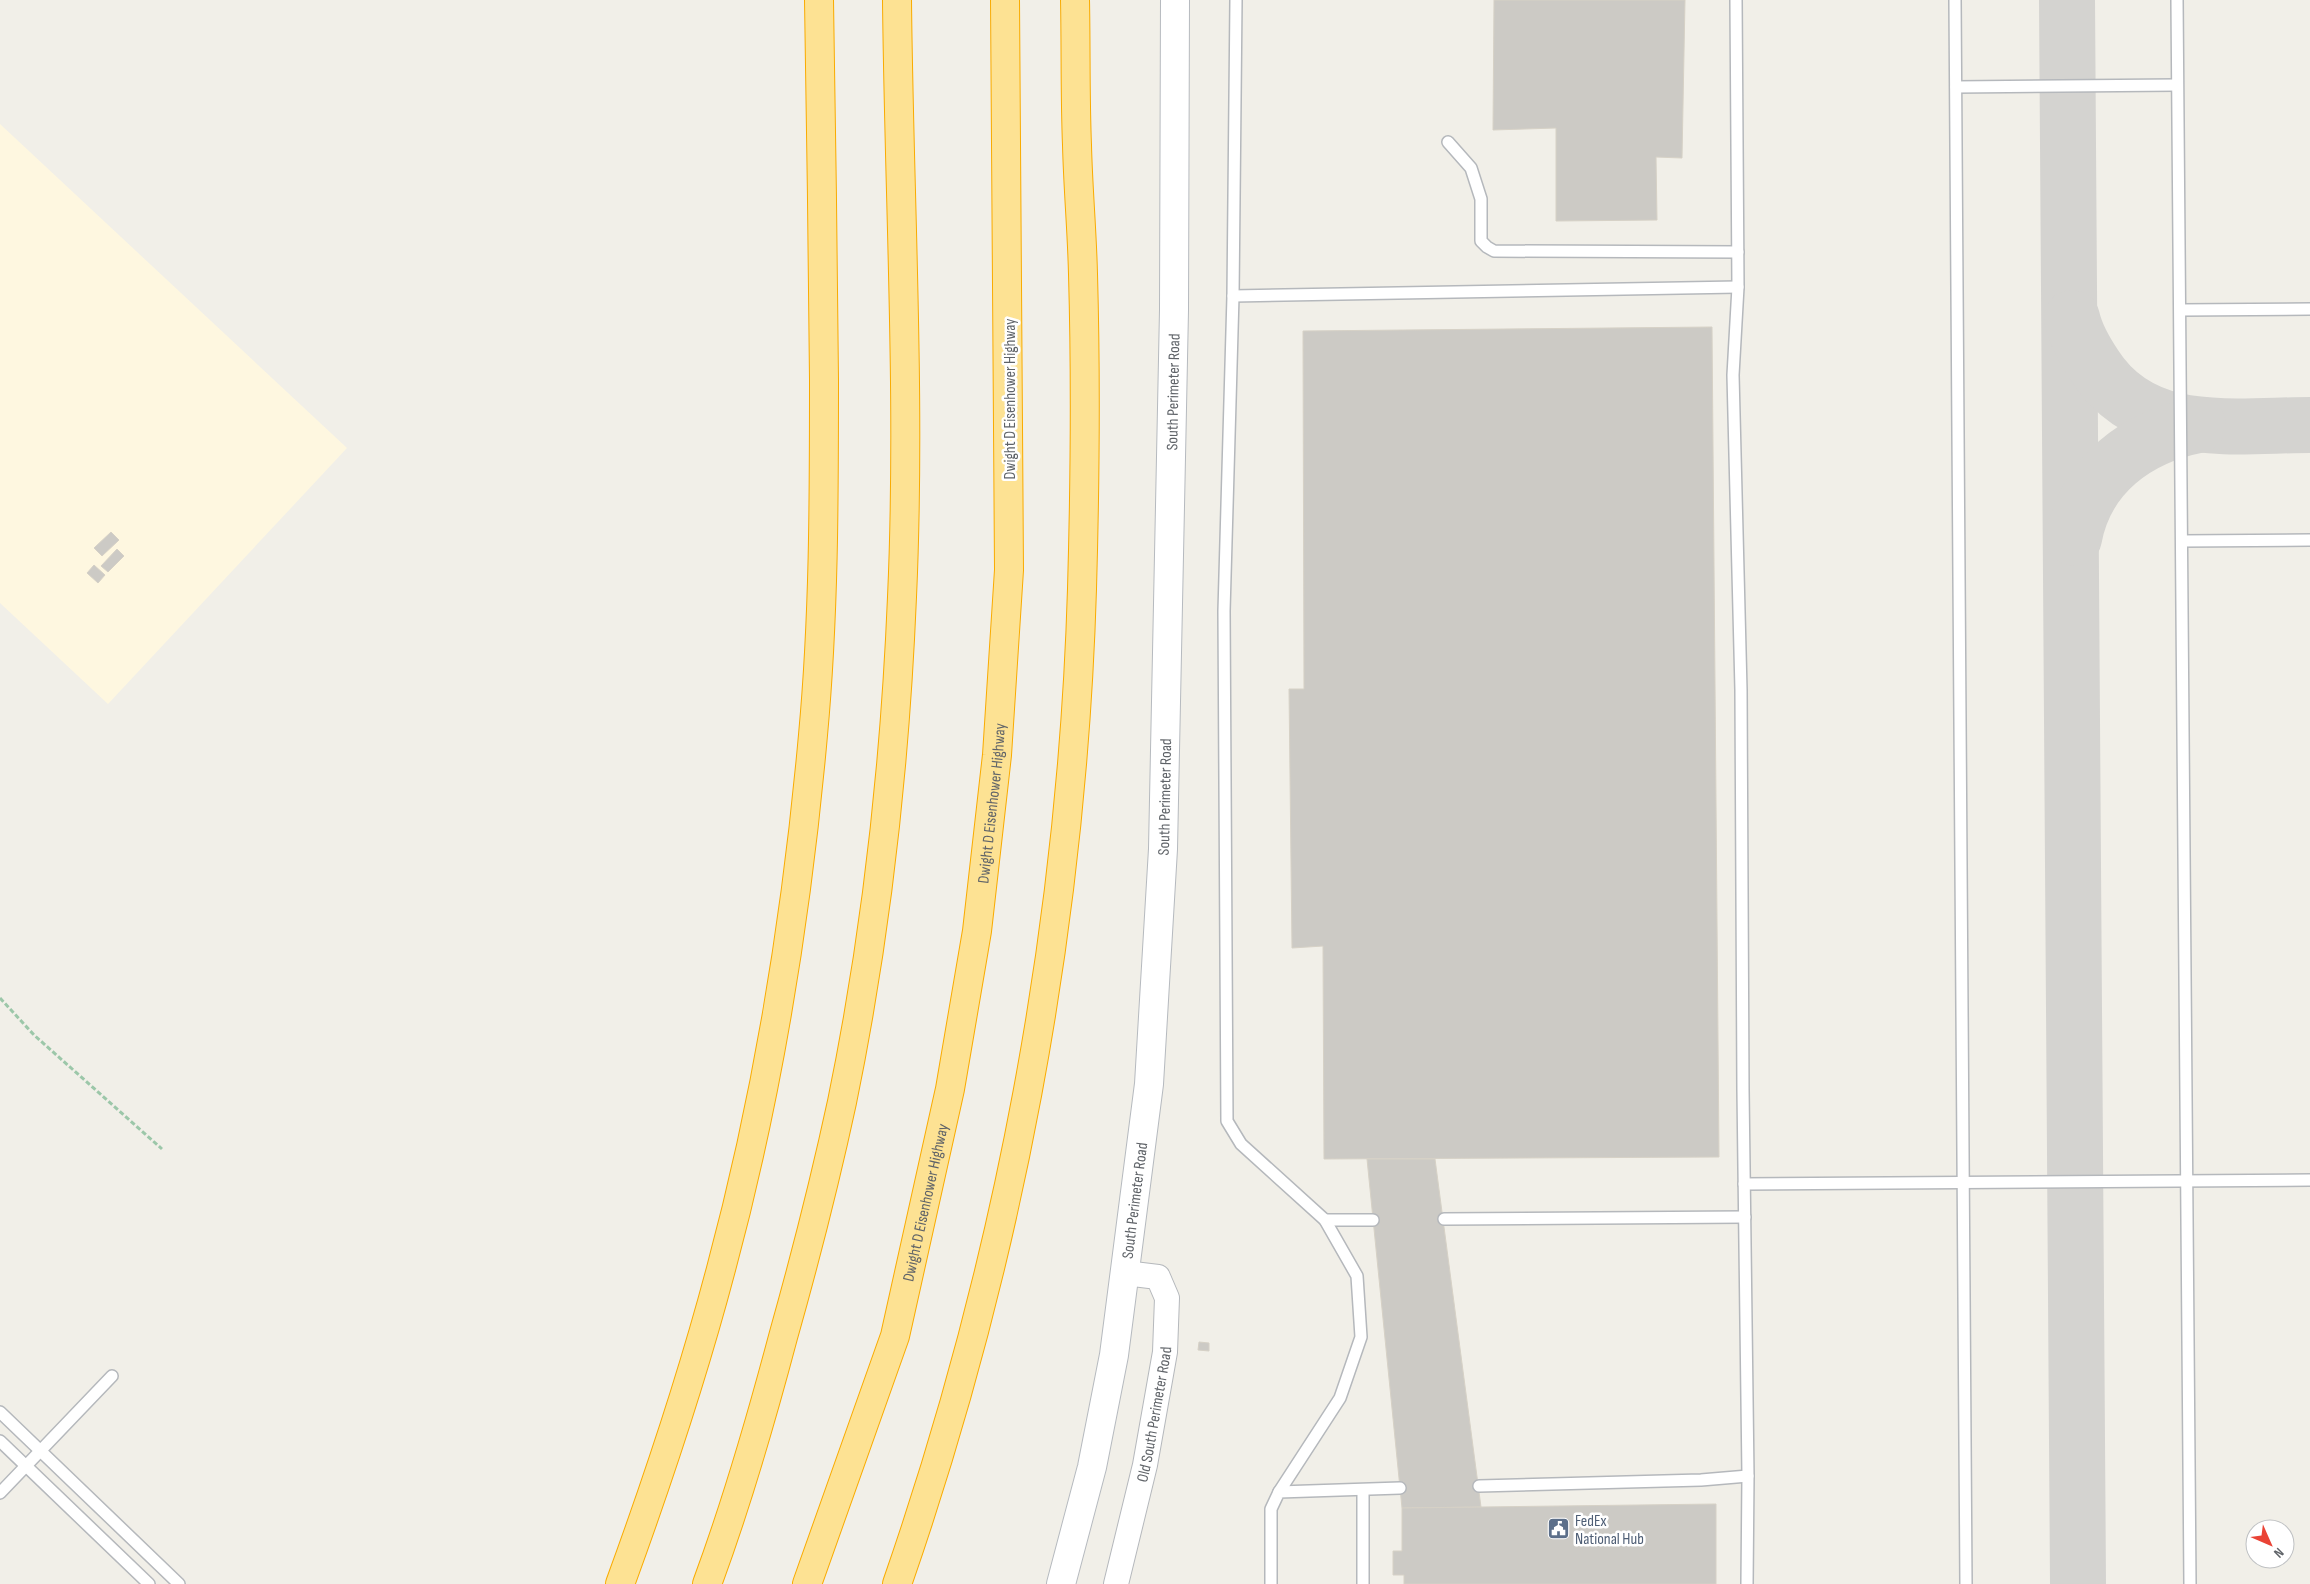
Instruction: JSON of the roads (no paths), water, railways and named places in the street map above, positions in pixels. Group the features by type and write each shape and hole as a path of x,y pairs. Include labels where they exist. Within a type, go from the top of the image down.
{"highway":[{"path":"620,1584 662,1464 722,1268 775,1024 800,854 816,698 823,553 824,342 819,0"},
{"path":"707,1584 737,1499 751,1452 826,1177 855,1033 882,848 896,689 904,548 904,310 897,0"},
{"name":"Dwight D Eisenhower Highway","path":"807,1584 895,1336 950,1089 977,931 996,755 1009,570 1005,0"},
{"path":"897,1584 959,1392 1003,1217 1043,996 1064,848 1078,664 1084,478 1083,274 1076,141 1075,0"}],"street":[{"name":"South Perimeter Road","path":"1061,1584 1092,1467 1114,1355 1149,1084 1163,849 1174,310 1176,0"},
{"name":"Old South Perimeter Road","path":"1116,1584 1144,1465 1165,1352 1167,1318 1167,1298 1158,1277 1125,1273"}],"lane":[{"path":"1236,0 1234,296 1224,611 1227,1121 1241,1144 1325,1220 1357,1276 1361,1337 1340,1398 1279,1492 1271,1509 1271,1584"},
{"path":"1736,0 1738,287 1733,376 1741,499 1744,1184 1748,1476 1747,1584"},
{"path":"1955,0 1966,1584"},
{"path":"2177,0 2190,1584"},
{"path":"1956,87 2177,85"},
{"path":"1448,142 1471,168 1481,199 1481,241 1486,247 1494,251 1738,252"},
{"path":"1234,296 1738,287"},
{"path":"2181,310 2310,309"},
{"path":"2182,541 2310,540"},
{"path":"1744,1184 2310,1180"},
{"path":"1444,1220 1745,1216"},
{"path":"1325,1220 1373,1220"},
{"path":"0,1493 112,1376"},
{"path":"0,1412 179,1584"},
{"path":"0,1441 149,1584"},
{"path":"1478,1486 1692,1480 1748,1476"},
{"path":"1279,1492 1400,1488"},
{"path":"1362,1490 1363,1584"}],"place":[{"name":"FedEx National Hub","path":"1559,1529"}]}
